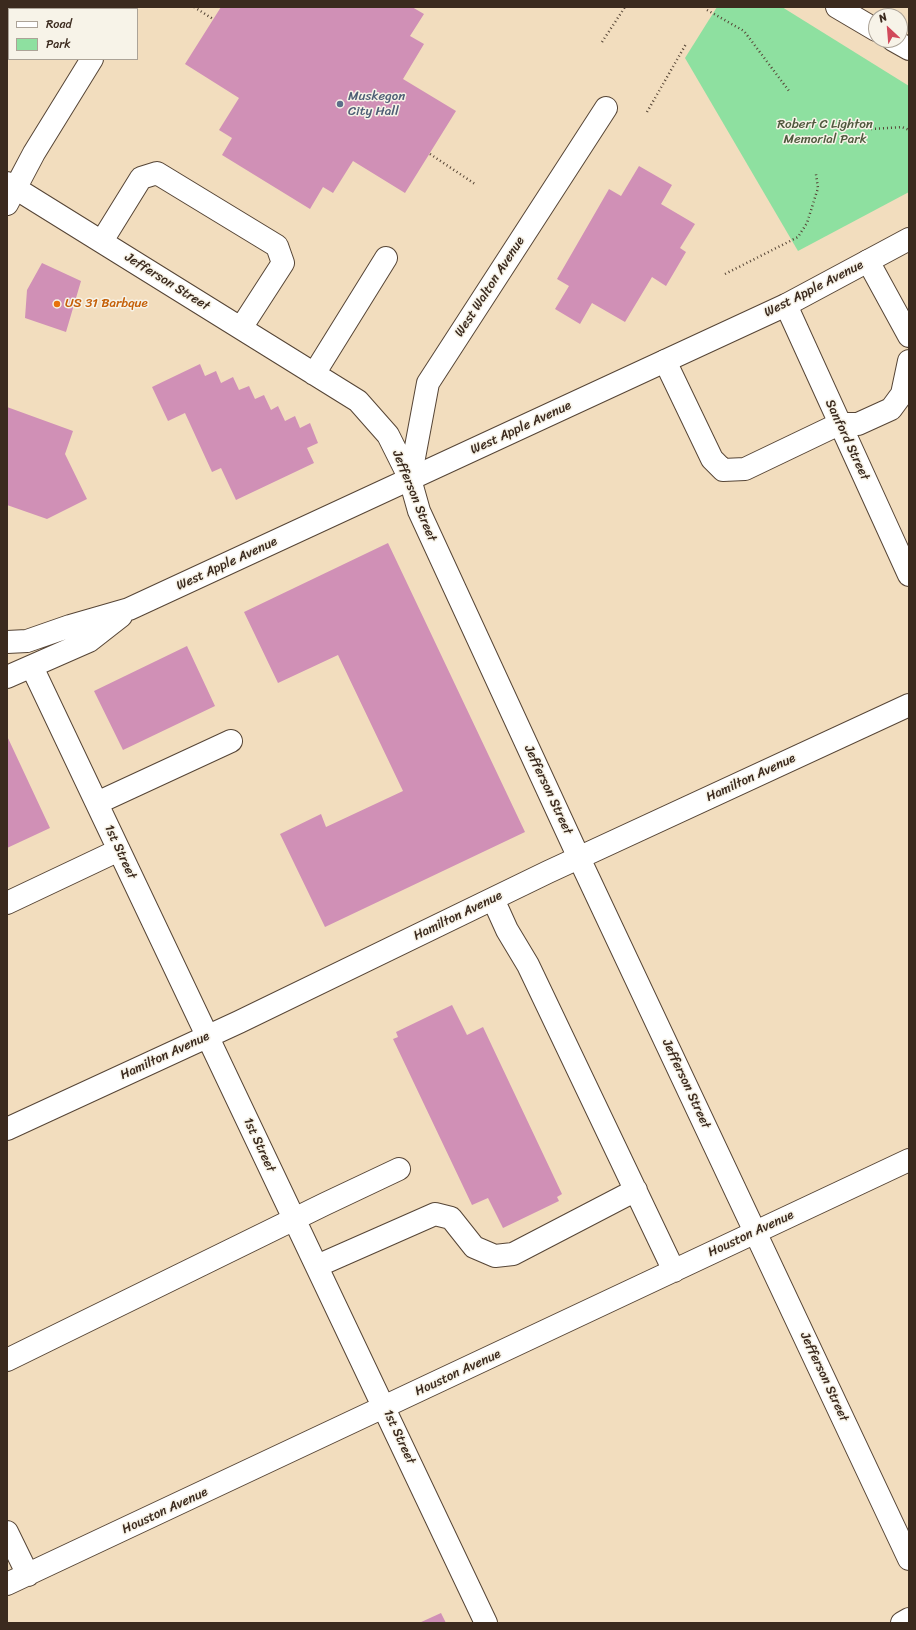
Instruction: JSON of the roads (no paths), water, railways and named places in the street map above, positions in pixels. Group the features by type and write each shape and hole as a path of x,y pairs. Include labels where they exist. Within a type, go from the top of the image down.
{"street":[{"path":"837,7 868,25"},
{"path":"10,191 91,60"},
{"name":"West Walton Avenue","path":"410,479 428,383 606,108"},
{"path":"102,241 141,178 157,174 277,246 283,263 241,328"},
{"name":"Jefferson Street","path":"10,191 102,241 358,401 388,435 410,479 419,511 579,858 909,1559"},
{"name":"West Apple Avenue","path":"7,642 27,641 70,626 129,609 786,305 909,238"},
{"path":"314,374 386,258"},
{"path":"868,261 909,336"},
{"name":"Sanford Street","path":"786,305 909,575"},
{"path":"665,361 712,459 723,470 745,469 839,424 858,424 891,409 902,394 909,361"},
{"name":"West Apple Avenue","path":"7,677 89,641 129,609"},
{"name":"1st Street","path":"32,667 486,1623"},
{"name":"Hamilton Avenue","path":"7,1129 208,1036 579,858 909,705"},
{"path":"97,803 232,741"},
{"path":"7,903 120,850"},
{"path":"492,899 507,930 528,965 674,1271"},
{"name":"Houston Avenue","path":"7,1584 385,1408 909,1160"},
{"path":"7,1360 399,1170"},
{"path":"317,1266 435,1214 451,1218 474,1247 495,1256 513,1254 636,1190"},
{"path":"7,1532 28,1575"},
{"path":"902,1623 909,1620"}],"place":[{"name":"Muskegon City Hall","path":"340,104"},
{"name":"US 31 Barbque","path":"57,304"}],"park label":[{"name":"Robert C Lighton Memorial Park","path":"825,132"}]}
